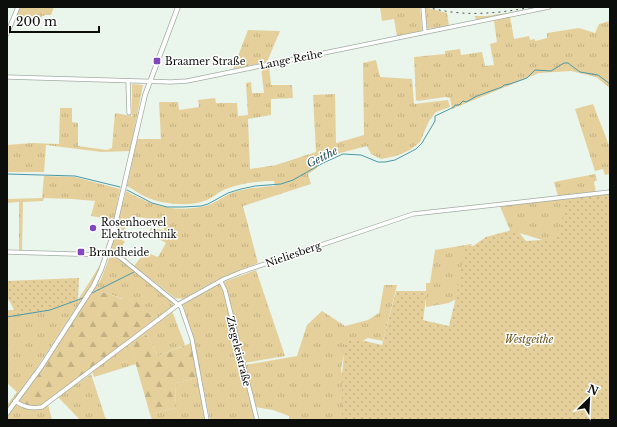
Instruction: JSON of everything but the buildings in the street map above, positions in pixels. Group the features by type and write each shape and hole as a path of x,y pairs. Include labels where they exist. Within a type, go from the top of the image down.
{"street":[{"path":"7,34 18,7"},
{"path":"7,412 40,367 94,284 107,254 149,81 178,7"},
{"path":"422,7 425,32"},
{"name":"Lange Reihe","path":"7,78 149,81 187,80 549,7"},
{"path":"128,80 129,113"},
{"name":"Nieliesberg","path":"16,401 23,406 30,408 42,406 179,304 241,272 413,214 610,192"},
{"path":"7,252 107,254 121,258 179,304 183,310 192,339 207,420"},
{"name":"Ziegeleistraße","path":"221,282 225,290 257,420"}],"green space":[{"path":"19,7 54,7 51,15 45,15 39,18 15,17"},
{"path":"380,7 420,7 421,31 397,36 394,19 382,21"},
{"path":"424,7 447,13 449,26 427,29"},
{"path":"521,11 476,20 475,16 487,16"},
{"path":"510,17 514,39 529,36 530,40 535,39 535,41 547,38 547,33 579,28 595,33 599,24 610,21 610,88 596,77 571,71 539,73 452,109 450,98 445,97 418,101 416,100 414,57 445,54 445,51 460,49 461,55 482,52 485,66 494,65 490,44 497,42 494,21"},
{"path":"248,30 280,31 267,62 233,69"},
{"path":"376,60 380,77 412,79 414,104 448,100 450,107 436,112 429,121 420,142 410,150 396,156 381,159 371,154 367,146 340,153 317,163 317,168 308,174 311,184 243,206 258,263 219,279 183,299 175,298 134,266 145,252 158,257 166,243 148,233 151,228 164,230 165,221 131,216 120,238 125,242 116,253 110,251 126,191 145,201 164,207 183,209 209,205 229,194 243,190 275,186 274,181 244,184 226,189 207,200 198,203 175,204 143,196 127,186 137,139 161,139 159,102 178,102 179,110 199,107 198,100 215,98 216,103 237,103 238,116 248,115 246,83 251,82 252,93 264,93 261,67 269,65 271,85 292,85 293,98 271,99 271,115 248,119 250,169 276,165 316,152 313,95 335,94 336,143 364,135 363,63"},
{"path":"132,84 143,85 130,151 102,152 46,145 44,172 7,172 7,145 32,143 59,144 60,108 72,108 72,122 78,123 78,146 107,150 112,148 115,113 132,116"},
{"path":"593,104 610,148 610,174 605,175 603,169 595,171 575,109"},
{"path":"595,174 597,180 594,182 596,193 558,196 554,182"},
{"path":"44,176 75,177 120,189 114,220 91,216 95,201 44,198 43,201 23,202 22,250 19,251 19,202 7,203 7,199 42,198"},
{"name":"Westgeithe","path":"610,190 610,420 342,420 342,375 345,342 356,339 382,345 396,291 427,291 423,320 449,326 457,293 465,247 473,246 486,237 512,230 517,230 526,241 556,239 565,208 565,195"},
{"path":"567,197 564,224 555,244 510,230 499,204"},
{"path":"472,244 469,250 460,297 449,303 426,307 426,283 430,283 435,250"},
{"path":"110,256 117,258 142,276 172,301 173,306 157,319 139,305 107,293 93,291 101,279"},
{"path":"102,262 99,272 91,285 32,375 7,410 7,405 17,392 7,383 7,310 15,310 17,315 78,300"},
{"path":"256,270 285,356 244,363 224,282"},
{"path":"79,278 78,300 33,313 17,315 7,297 7,281"},
{"path":"219,284 223,288 256,420 210,420 194,341 183,304"},
{"path":"384,285 397,285 383,341 368,338 345,350 341,368 343,383 343,420 289,420 289,416 273,410 255,407 245,365 297,356 307,325 322,311 345,326 368,320 379,313"},
{"path":"93,291 107,293 122,299 131,297 150,315 159,320 145,333 158,356 191,343 197,378 176,383 175,408 150,414 130,344 41,406 30,407 18,401"},
{"path":"172,311 185,345 158,356 145,333"},
{"path":"130,343 136,364 94,377 92,371"},
{"path":"91,374 107,420 80,420 58,397"},
{"path":"197,378 205,420 152,420 150,414 175,408 176,383"},
{"path":"18,401 28,409 48,404 52,420 7,420 7,416"}],"waterway":[{"name":"Geithe","path":"127,190 152,203 167,207 201,206 208,204 228,193 241,189 255,186 281,184 293,180 323,163 343,154 361,155 378,162 395,160 416,149 422,143 435,121 435,116 454,107 455,105 459,105 463,101 466,102 504,85 527,78 535,70 551,71 564,63 568,63 580,72 598,75 610,84"},
{"name":"Geithe","path":"7,174 75,176 120,187"},
{"path":"92,293 134,272"},
{"path":"7,317 50,310 83,298"}],"railway":[{"path":"427,7 466,13 492,13 532,7"}],"place":[{"name":"Braamer Straße","path":"157,61"},
{"name":"Rosenhoevel Elektrotechnik","path":"93,228"},
{"name":"Brandheide","path":"81,252"}]}
